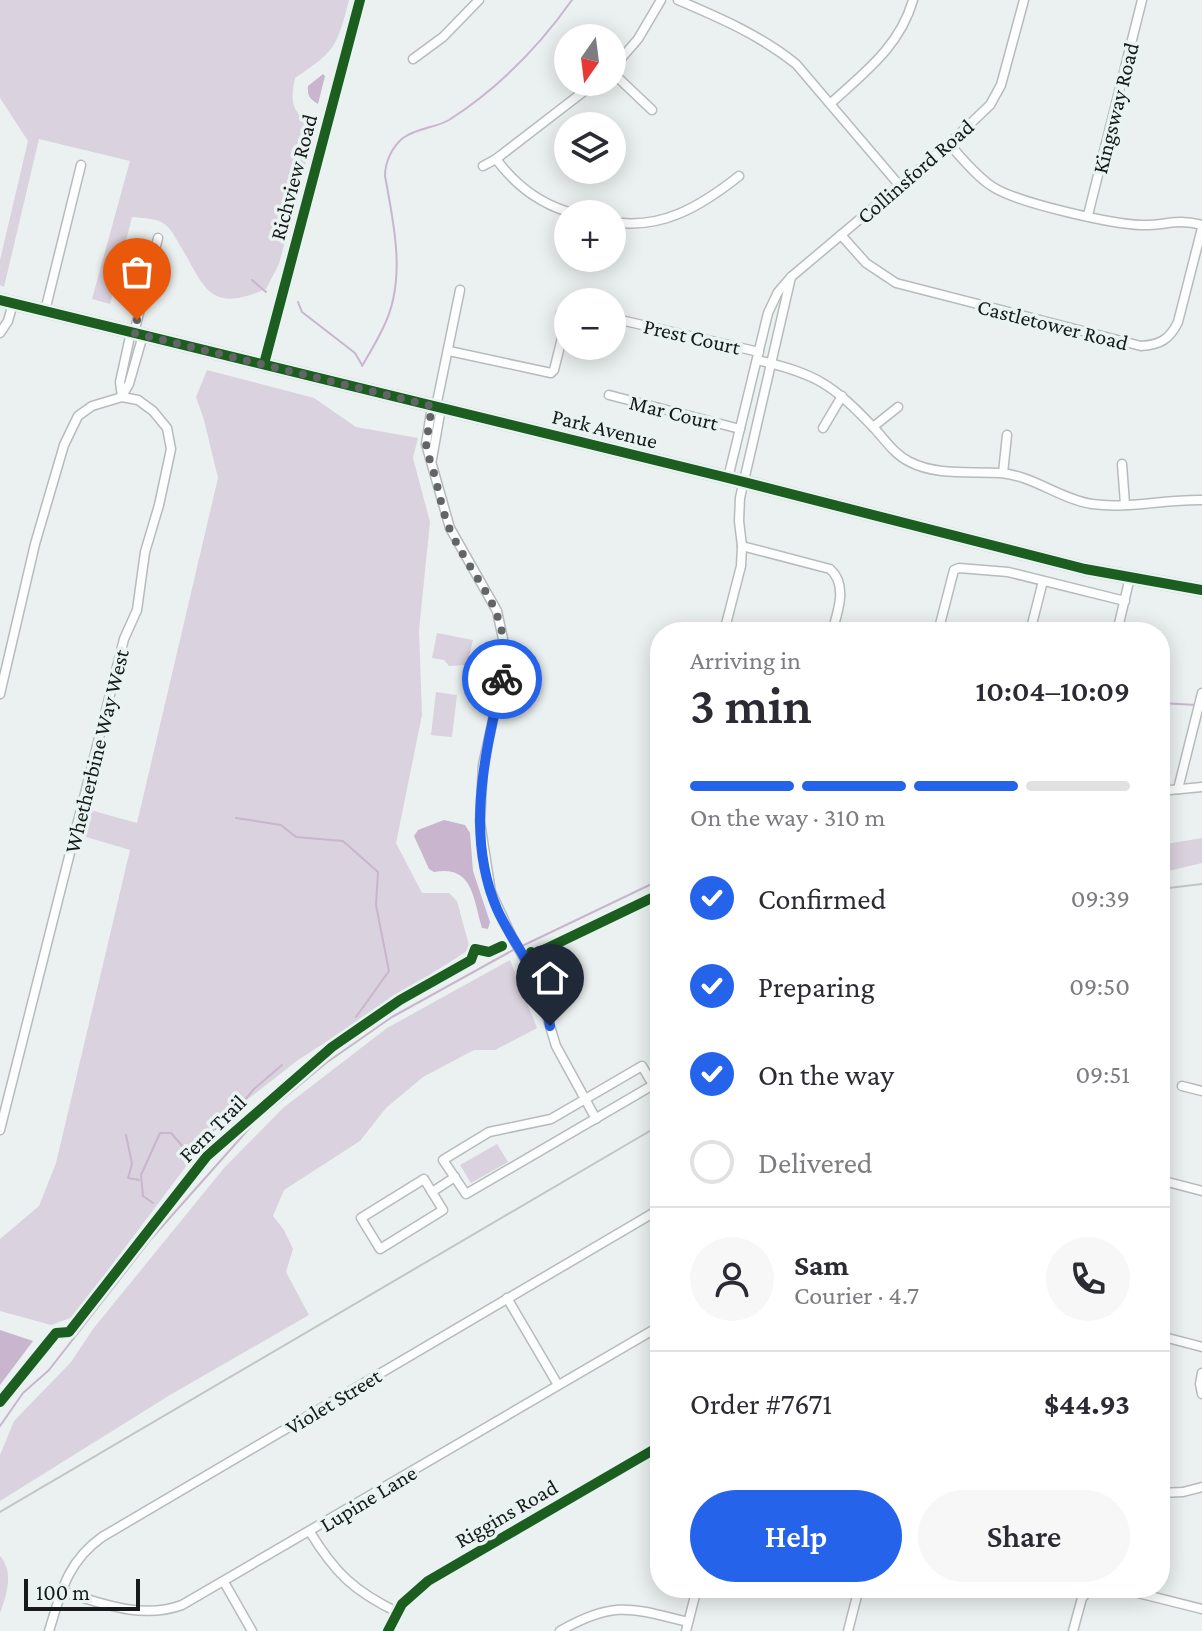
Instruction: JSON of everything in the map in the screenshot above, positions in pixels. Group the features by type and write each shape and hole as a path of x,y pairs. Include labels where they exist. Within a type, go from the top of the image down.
{"main road":[{"name":"Park Avenue","path":"4,302 728,478 1010,551 1202,590"}],"street":[{"name":"Richview Road","path":"264,364 360,0"},
{"path":"413,59 443,37 479,0"},
{"path":"626,53 661,0"},
{"path":"678,0 740,27 776,48 811,78 900,186"},
{"path":"831,103 886,53 899,37 913,0"},
{"name":"Collinsford Road","path":"728,478 768,313 778,292 791,277 949,144 990,105 1001,85 1024,0"},
{"name":"Kingsway Road","path":"1088,215 1142,0"},
{"path":"626,84 652,110"},
{"path":"483,166 578,96"},
{"path":"949,144 975,173 1003,193 1123,224 1145,226 1184,220 1202,226"},
{"path":"496,159 505,172 530,194 554,207"},
{"path":"45,311 81,165"},
{"path":"626,222 667,219 708,200 739,176"},
{"name":"Castletower Road","path":"841,235 866,263 896,283 1141,346 1165,341 1173,333 1202,226"},
{"path":"0,694 35,544 64,445 78,416 92,406 122,397 129,384 136,333 158,238"},
{"path":"727,622 741,566 739,521 744,482 791,277"},
{"path":"460,290 436,407 431,464 450,528 495,606 503,639 503,674 483,765 480,822 491,892 542,993 556,1046 596,1119"},
{"path":"0,333 8,321 4,302"},
{"name":"Prest Court","path":"626,321 758,356 812,375 842,396 908,462 967,473 1003,473"},
{"path":"449,351 551,373 556,360"},
{"path":"751,385 765,389"},
{"name":"Mar Court","path":"609,395 740,429"},
{"path":"823,428 842,396"},
{"name":"Whetherbine Way West","path":"0,1130 124,639 137,610 145,552 171,449 167,428 153,411 138,400 122,397"},
{"path":"873,427 898,407"},
{"path":"1007,435 1003,473 1072,500 1094,504 1202,500"},
{"path":"1122,464 1125,504"},
{"path":"742,546 830,569 837,574 841,591 834,622"},
{"path":"941,622 954,570 974,568 1008,572 1125,601"},
{"path":"1120,622 1130,577"},
{"path":"1033,622 1043,581"},
{"path":"1178,789 1201,696"},
{"path":"1170,790 1202,787"},
{"path":"650,1080 642,1066 551,1119 489,1132 443,1160 466,1194 650,1087"},
{"path":"1182,1086 1202,1091"},
{"path":"432,1192 455,1177"},
{"path":"424,1179 432,1192 443,1210 380,1249 361,1218 424,1179"},
{"path":"1170,1183 1202,1191"},
{"name":"Violet Street","path":"49,1631 61,1591 75,1561 86,1548 650,1215"},
{"path":"507,1298 558,1385"},
{"name":"Lupine Lane","path":"61,1591 126,1609 152,1612 182,1605 650,1332"},
{"path":"1170,1339 1202,1347"},
{"path":"1202,1373 1202,1394"},
{"name":"Riggins Road","path":"388,1631 408,1598 428,1581 650,1452"},
{"path":"1170,1493 1202,1487"},
{"path":"310,1532 327,1560 346,1581 397,1612"},
{"path":"224,1582 252,1631"},
{"path":"560,1631 592,1614 613,1609 641,1611 687,1627 694,1598"},
{"path":"848,1631 856,1598"},
{"path":"1073,1631 1082,1598"},
{"path":"1158,1598 1202,1609"}],"shaded area":[{"path":"0,0 349,0 333,46 319,61 295,78 295,108 314,131 279,264 266,289 231,299 219,297 202,283 168,227 156,220 132,217 110,304 92,299 130,161 39,139 4,287 0,285 0,260 28,141 0,98"},
{"path":"323,74 318,104 310,97 308,86"},
{"path":"207,370 314,398 356,427 418,438 413,458 430,522 419,630 422,715 396,843 422,893 449,893 457,901 470,949 298,1060 220,1121 73,1317 51,1325 0,1311 0,1239 39,1206 56,1163 130,850 76,834 83,808 137,823 218,478 196,397"},
{"path":"437,633 473,640 467,665 449,666 444,660 432,658"},
{"path":"436,692 457,695 452,737 431,735"},
{"path":"444,820 465,825 470,833 473,871 490,922 488,929 482,928 473,895 464,879 447,871 434,872 429,869 414,836 418,830"},
{"path":"1202,838 1202,863 1170,871 1170,843"},
{"path":"510,960 537,1028 495,1050 474,1050 423,1077 386,1108 360,1141 284,1190 273,1216 293,1249 286,1272 309,1315 170,1395 0,1501 0,1455 14,1421 71,1362 93,1329 224,1168 283,1108 387,1028"},
{"path":"497,1144 508,1162 471,1183 460,1165"},
{"path":"0,1330 33,1341 0,1385"},
{"path":"0,1556 8,1576 0,1613"}],"waterway":[{"path":"362,366 383,328 395,291 396,253 385,176 392,150 408,135 449,120 501,81 531,51 572,0"},
{"path":"252,280 266,292"},
{"path":"298,302 302,312 355,353 362,365"},
{"path":"1170,704 1197,705"},
{"path":"236,818 281,825 296,837 343,841 378,872 376,905 389,971 356,1017"},
{"path":"520,947 650,885"},
{"path":"0,1426 23,1393 49,1370 151,1239 254,1123 326,1063 392,1017 515,949"},
{"path":"153,1203 143,1196 141,1175 160,1133 171,1133 185,1149 225,1124 254,1089 282,1065"},
{"path":"126,1135 132,1164 128,1178 139,1180"}],"railway":[{"path":"1170,888 1202,884"},
{"path":"0,1512 650,1131"}],"cycle path":[{"path":"264,364 360,0"},
{"path":"0,300 728,478 1085,569 1202,590"},
{"path":"531,952 535,954 650,899"},
{"name":"Fern Trail","path":"0,1402 56,1333 69,1332 207,1156 332,1047 400,1000 471,960 475,949 489,952 502,946"},
{"path":"388,1631 402,1604 428,1581 650,1452"}],"way so far":[{"path":"137,320 134,333 432,406 426,444 428,455 450,528 497,611 503,639 502,679"}],"route":[{"path":"502,679 483,765 480,822 484,858 498,910 535,977 550,1026"}]}
